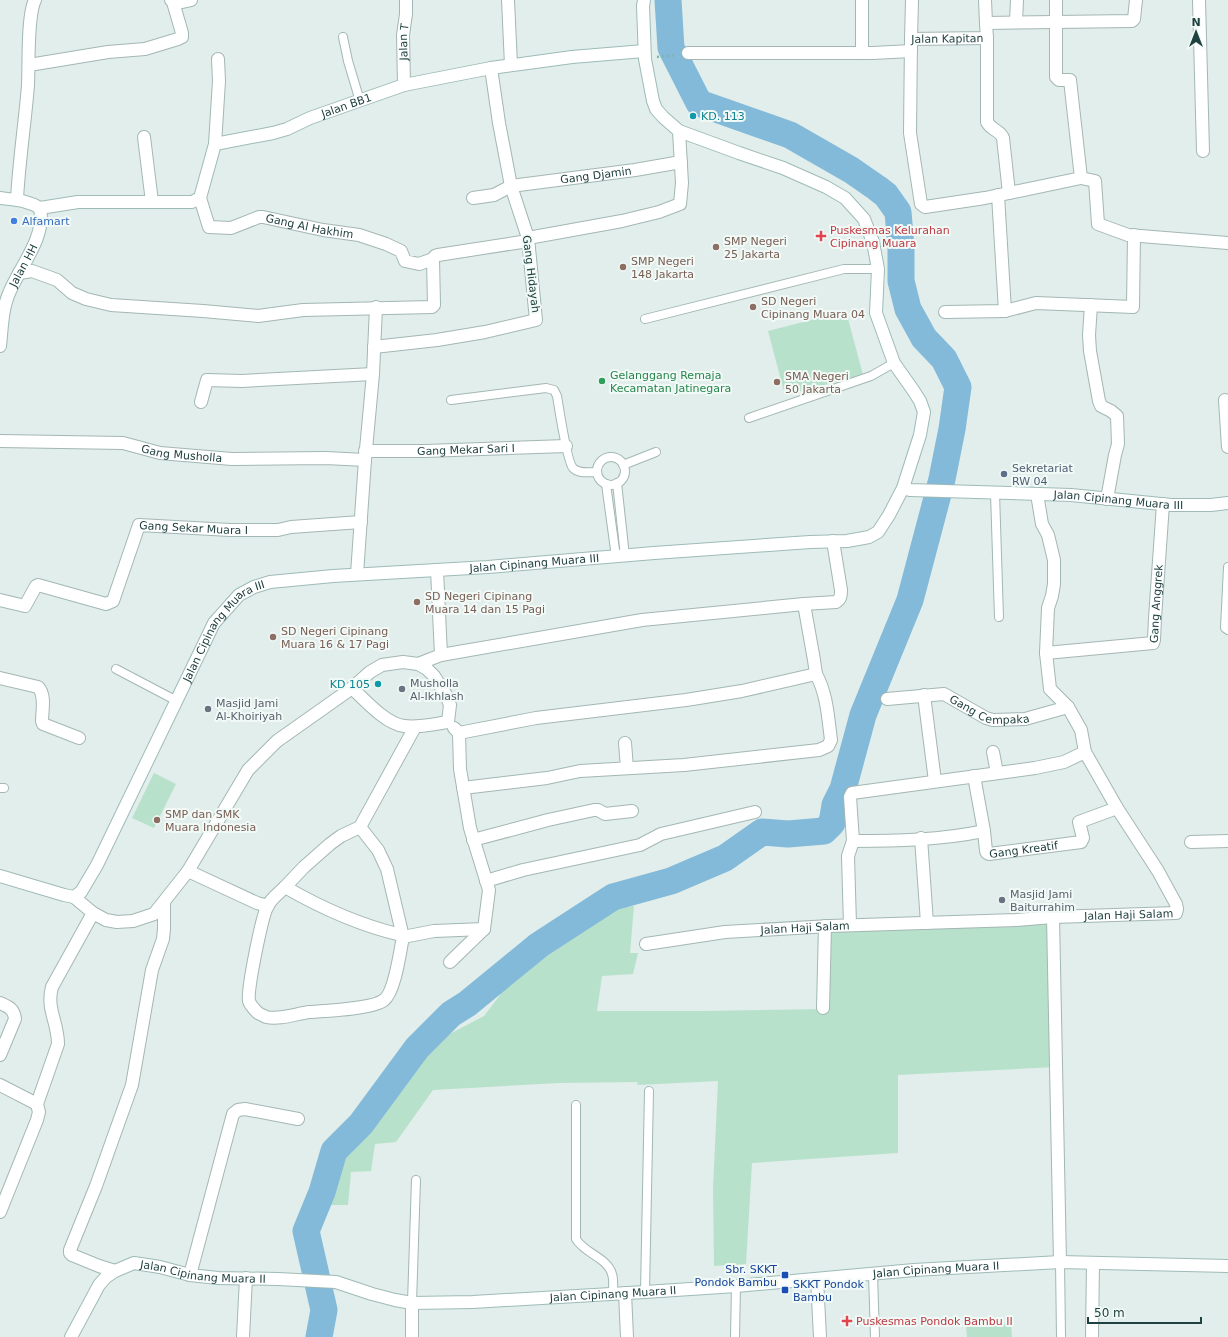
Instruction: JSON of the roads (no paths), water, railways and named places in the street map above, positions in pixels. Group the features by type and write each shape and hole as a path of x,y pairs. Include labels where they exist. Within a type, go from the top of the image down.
{"street":[{"path":"17,199 29,65 30,19 35,0"},
{"path":"29,65 108,52 145,49 178,39 182,37 182,33 172,1 192,0"},
{"name":"Jalan T","path":"404,85 403,35 406,0"},
{"path":"508,0 511,65"},
{"path":"644,0 644,51 653,101 656,109 678,131 803,176 846,198 864,219 874,242 878,269 876,313 894,363 914,390 924,412 906,489"},
{"path":"862,0 862,53"},
{"path":"912,0 910,133 921,204 926,207 1004,194 1081,178 1095,181 1098,224 1128,235 1228,243"},
{"path":"985,0 986,23"},
{"path":"1016,22 1017,0"},
{"path":"1056,0 1056,77 1059,80 1070,80 1081,178"},
{"name":"Jalan Kapitan","path":"688,53 862,53 911,45 987,38 986,23 1132,21 1134,19 1136,0"},
{"path":"1199,0 1203,151"},
{"path":"987,38 987,122 991,128 1002,134 1003,138 1005,311"},
{"name":"Jalan BB1","path":"215,144 287,129 310,118 404,85 511,65 572,57 644,51"},
{"path":"0,198 31,202 40,208 78,202 192,202 200,198 215,144 219,81 218,60"},
{"name":"Gang Hidayah","path":"374,347 437,340 485,332 536,320 528,239 511,186 499,123 491,68"},
{"path":"19,273 32,271 57,280 72,293 111,306 203,311 258,316 303,310 432,307 434,306 433,259 435,256 622,221 659,212 680,204 682,183 678,131"},
{"path":"144,137 152,202"},
{"name":"Gang Djamin","path":"473,198 494,195 511,186 635,170 680,162"},
{"name":"Gang Al Hakhim","path":"200,198 209,227 231,228 259,217 263,217 323,230 359,235 386,244 401,251 405,261 419,264 433,259"},
{"name":"Jalan HH","path":"0,346 3,303 34,245 42,216 40,208"},
{"path":"945,312 1005,311 1036,303 1133,308 1134,235"},
{"path":"1091,306 1089,335 1090,351 1099,401 1101,406 1117,416 1118,444 1107,499"},
{"path":"357,574 365,455 373,374 376,308"},
{"path":"201,402 207,380 242,381 373,374"},
{"path":"1225,400 1228,447"},
{"name":"Gang Musholla","path":"0,441 123,443 160,453 232,459 326,458 365,455"},
{"name":"Gang Mekar Sari I","path":"365,455 425,451 566,446"},
{"name":"Jalan Cipinang Muara III","path":"74,897 81,892 97,865 214,623 239,596 254,587 270,582 357,574 488,568 620,556 834,541 869,537 878,532 906,489 1071,495 1163,504 1211,505 1228,502"},
{"name":"Jalan Haji Salam","path":"646,944 725,932 826,926 1176,913 1176,904 1158,871 1117,808 1085,752 1081,730 1068,707 1050,689 1046,653 1048,608 1054,584 1054,560 1048,535 1042,524 1037,494"},
{"name":"Gang Anggrek","path":"1046,653 1153,643 1163,504"},
{"name":"Gang Sekar Muara I","path":"0,600 25,606 36,586 43,585 106,604 110,603 113,601 139,525 230,530 278,530 291,527 361,522"},
{"path":"418,664 441,655 642,620 836,602 839,600 841,590 834,541"},
{"path":"437,570 441,655"},
{"path":"463,788 547,778 580,770 684,765 819,750 828,746 831,740 824,694 816,674 804,604"},
{"path":"0,876 74,897 93,913 106,920 117,922 133,921 154,914 188,871 248,770 277,741 352,688 370,672 382,665 403,662 418,664 427,669 434,676 446,695 450,705 448,722"},
{"path":"459,733 536,718 686,700 742,691 816,674"},
{"path":"0,678 38,687 41,690 42,695 42,721 44,724 48,727 79,738"},
{"path":"352,688 392,722 403,726 415,727 448,722"},
{"name":"Gang Cempaka","path":"887,699 944,694 986,718 993,720 1025,719 1068,707"},
{"path":"924,695 936,781"},
{"path":"448,722 459,733 460,769 470,828 489,890 484,929 450,962"},
{"path":"360,827 378,850 387,869 402,936 390,993 380,1002 351,1008 307,1012 283,1017 266,1017 257,1012 252,1006 249,1000 249,992 257,946 268,906 275,896 304,867 330,844 341,836 360,827 415,727"},
{"path":"625,743 626,768"},
{"path":"993,752 997,772"},
{"path":"850,925 848,856 853,841 850,797 852,792 1035,768 1064,762 1085,752"},
{"path":"974,776 984,832"},
{"name":"Gang Kreatif","path":"853,841 888,841 984,832 986,851 989,854 1081,842 1083,838 1079,822 1117,808"},
{"path":"473,840 548,820 594,810 598,810 605,814 632,811"},
{"path":"486,881 523,870 640,845 661,834 755,812"},
{"path":"921,838 928,923"},
{"path":"1191,842 1228,841"},
{"path":"188,871 257,903 268,906"},
{"path":"285,887 335,914 402,936 434,931 484,929"},
{"path":"115,1270 99,1266 72,1255 70,1250 96,1186 132,1085 152,970 163,939 164,903"},
{"path":"0,1212 37,1120 39,1112 37,1104 58,1044 58,1034 49,997 52,987 93,913"},
{"path":"1053,917 1060,1262"},
{"path":"824,1008 826,926"},
{"path":"0,1003 10,1008 14,1012 15,1018 0,1055"},
{"path":"0,1085 37,1104"},
{"path":"190,1275 233,1114 238,1110 245,1109 298,1119"},
{"name":"Jalan Cipinang Muara II","path":"70,1337 99,1285 115,1270 134,1263 160,1267 190,1275 218,1278 336,1282 372,1294 412,1303 473,1302 645,1292 736,1286 914,1270 1060,1262 1228,1266"},
{"path":"1092,1337 1093,1262"},
{"path":"243,1337 246,1278"},
{"path":"818,1278 820,1337"},
{"path":"619,1293 627,1337"},
{"path":"412,1303 412,1337"}],"lane":[{"path":"343,37 348,62 360,101"},
{"path":"645,320 844,269 878,269"},
{"path":"749,418 871,376 894,363"},
{"path":"451,400 546,388 554,390 557,396 571,466 579,472 597,472"},
{"path":"623,465 656,452"},
{"path":"605,458 615,458 620,460 623,465 624,475 621,480 611,485 601,481 597,472 600,462 605,458"},
{"path":"616,483 620,556"},
{"path":"606,484 620,556"},
{"path":"995,493 999,617"},
{"path":"1228,567 1225,628 1228,630"},
{"path":"116,669 177,701"},
{"path":"645,1292 649,1091"},
{"path":"576,1105 576,1239 579,1245 606,1264 613,1274 619,1293"},
{"path":"412,1303 416,1180"},
{"path":"1060,1262 1061,1337"},
{"path":"873,1274 875,1337"},
{"path":"735,1337 736,1286"}],"waterway":[{"path":"319,1337 324,1310 306,1231 322,1192 334,1151 361,1124 417,1048 451,1014 467,1004 539,945 613,897 671,881 725,858 762,832 788,834 824,831 832,823 835,805 843,789 863,715 910,600 942,479 952,429 958,387 944,359 924,338 908,309 901,281 901,248 898,212 886,195 877,188 851,170 790,135 699,103 671,48 668,0"}],"place":[{"name":"KD. 113","path":"693,116"},
{"name":"Alfamart","path":"14,221"},
{"name":"Puskesmas Kelurahan Cipinang Muara","path":"821,236"},
{"name":"SMP Negeri 25 Jakarta","path":"716,247"},
{"name":"SMP Negeri 148 Jakarta","path":"623,267"},
{"name":"SD Negeri Cipinang Muara 04","path":"753,307"},
{"name":"Gelanggang Remaja Kecamatan Jatinegara","path":"602,381"},
{"name":"SMA Negeri 50 Jakarta","path":"777,382"},
{"name":"Sekretariat RW 04","path":"1004,474"},
{"name":"SD Negeri Cipinang Muara 14 dan 15 Pagi","path":"417,602"},
{"name":"SD Negeri Cipinang Muara 16 & 17 Pagi","path":"273,637"},
{"name":"KD 105","path":"378,684"},
{"name":"Musholla Al-Ikhlash","path":"402,689"},
{"name":"Masjid Jami Al-Khoiriyah","path":"208,709"},
{"name":"SMP dan SMK Muara Indonesia","path":"157,820"},
{"name":"Masjid Jami Baiturrahim","path":"1002,900"},
{"name":"Sbr. SKKT Pondok Bambu","path":"785,1275"},
{"name":"SKKT Pondok Bambu","path":"785,1290"},
{"name":"Puskesmas Pondok Bambu II","path":"847,1321"}]}
